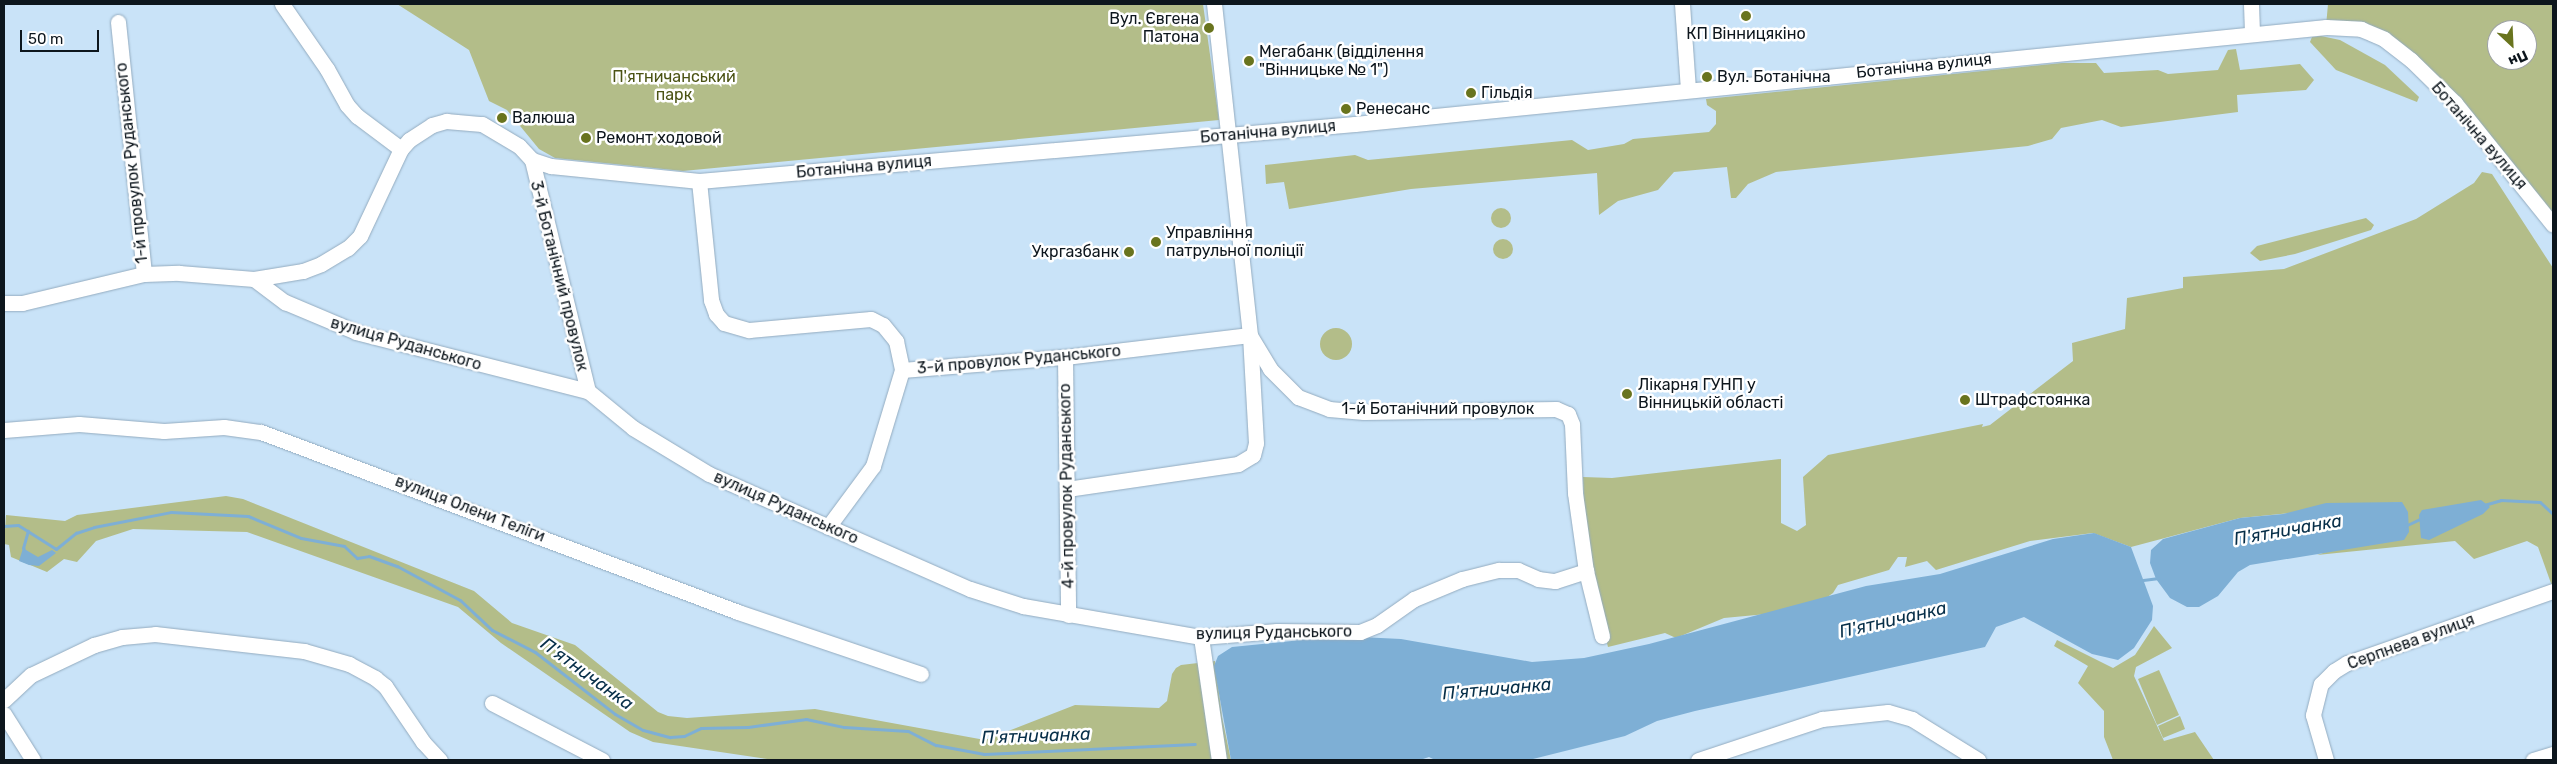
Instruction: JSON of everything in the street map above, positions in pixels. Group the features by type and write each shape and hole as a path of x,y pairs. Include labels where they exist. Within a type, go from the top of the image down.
{"street":[{"path":"282,4 327,69 347,105 357,116 401,149"},
{"name":"1-й Ботанічний провулок","path":"1067,489 1248,461 1256,443 1250,335 1230,136 1214,4"},
{"path":"1682,4 1688,90"},
{"path":"2250,4 2252,33"},
{"name":"1-й провулок Руданського","path":"118,22 144,274"},
{"name":"Ботанічна вулиця","path":"254,279 302,271 348,248 370,219 401,149 414,136 432,125 466,121 482,124 500,132 532,160 551,166 699,181 1230,136 2252,33 2335,28 2361,29 2384,39 2455,103 2553,225"},
{"name":"3-й Ботанічний провулок","path":"532,160 588,392"},
{"path":"699,181 711,300 716,314 724,323 749,330 871,319 883,325 896,341 902,370"},
{"path":"4,303 22,303 144,274 180,273 254,279"},
{"name":"вулиця Руданського","path":"254,279 285,302 356,332 588,392 633,428 709,474 970,589 1023,606 1201,637 1277,631 1360,632 1377,626 1414,599 1462,579 1499,570 1518,570 1538,579 1555,581 1586,571"},
{"name":"1-й Ботанічний провулок","path":"1250,335 1270,368 1298,397 1328,410 1364,412 1556,409 1568,414 1572,424 1586,571"},
{"name":"3-й провулок Руданського","path":"828,527 873,466 902,370 1066,357 1250,335"},
{"name":"4-й провулок Руданського","path":"1066,357 1068,614"},
{"name":"вулиця Олени Теліги","path":"4,430 79,424 164,432 224,427 261,432 335,457 738,612 921,674"},
{"path":"1586,571 1602,636"},
{"name":"Серпнева вулиця","path":"2326,760 2313,715 2321,684 2334,671 2347,664 2553,591"},
{"path":"4,700 31,675 94,645 122,636 155,634 286,648 349,664 375,678 385,686 423,742 440,760"},
{"path":"1201,637 1220,760"},
{"path":"492,703 602,760"},
{"path":"1698,760 1822,720 1888,712 1912,719 1978,760"},
{"path":"4,714 33,760"},
{"path":"2532,760 2553,754"}],"green space":[{"name":"П'ятничанський парк","path":"397,4 1203,4 1219,120 683,171 555,158 539,149 507,110 489,101 469,50"},
{"path":"2328,4 2553,4 2553,222 2386,37 2326,26"},
{"path":"2321,36 2340,40 2385,65 2419,97 2417,102 2336,70 2310,42 2312,37"},
{"path":"2236,49 2240,70 2300,64 2314,80 2306,90 2237,95 2238,112 2121,127 2102,120 2061,128 2052,139 2028,146 1776,172 1748,184 1736,198 1731,198 1727,167 1674,172 1658,190 1618,201 1599,215 1597,173 1411,189 1289,209 1284,182 1266,184 1265,165 1355,155 1368,160 1572,140 1588,150 1624,144 1633,139 1709,132 1716,124 1716,111 1707,105 1706,99 2062,63 2096,63 2104,73 2158,70 2168,74 2218,70 2228,50"},
{"path":"2482,172 2492,174 2553,268 2553,589 2538,547 2527,541 2474,559 2455,541 2317,555 2329,551 2402,502 2240,518 2131,547 2093,533 2030,541 1936,570 1927,561 1905,567 1907,557 1898,557 1889,570 1838,585 1833,593 1809,610 1724,618 1676,638 1665,633 1608,647 1594,594 1585,537 1583,477 1612,478 1781,459 1781,523 1797,531 1806,525 1803,477 1828,455 1983,424 1982,427 1990,425 2073,361 2072,343 2125,329 2127,298 2183,288 2183,277 2284,269 2416,219 2474,183"},
{"path":"1497,208 1505,208 1511,214 1511,222 1505,228 1497,228 1491,222 1491,214"},
{"path":"2366,218 2374,225 2371,230 2295,254 2260,261 2250,253 2257,246"},
{"path":"1499,239 1507,239 1513,245 1513,253 1507,259 1499,259 1493,253 1493,245"},
{"path":"1336,328 1342,329 1347,333 1351,338 1351,350 1347,355 1342,359 1336,360 1330,359 1325,355 1321,350 1320,344 1321,338 1325,333 1330,329"},
{"path":"226,496 243,499 474,591 512,623 575,645 658,712 668,716 687,718 815,709 985,740 1075,705 1159,708 1167,701 1172,674 1176,668 1181,665 1215,661 1222,717 1231,760 774,760 653,742 630,732 501,643 458,607 247,532 133,529 96,541 77,562 64,559 47,572 11,557 9,545 4,544 6,515 65,521 77,515"},
{"path":"2154,626 2172,648 2136,667 2134,676 2164,741 2195,732 2214,760 2113,760 2104,737 2104,711 2078,683 2088,666 2054,646 2057,640 2113,668 2135,655"},
{"path":"2159,670 2179,715 2157,725 2138,679"},
{"path":"2180,716 2185,729 2163,738 2158,726"}],"water":[{"path":"2481,500 2490,507 2483,514 2429,540 2421,538 2419,515 2422,510"},
{"path":"2402,502 2408,512 2409,532 2404,540 2250,565 2238,572 2218,596 2199,607 2187,607 2170,598 2156,579 2150,563 2151,550 2163,539 2240,518 2283,514 2326,503"},
{"path":"2094,533 2131,547 2153,606 2152,620 2134,648 2118,660 2092,654 2024,617 1996,627 1985,647 1695,711 1657,721 1625,736 1529,760 1435,760 1429,757 1420,760 1231,760 1214,666 1218,656 1232,647 1340,636 1401,639 1532,662 1584,658 1649,644 1866,586 1940,574 2053,539"},
{"path":"24,545 26,550 38,557 52,550 56,553 39,566 29,565 19,561"}],"waterway":[{"name":"П'ятничанка","path":"2484,505 2501,500 2540,502 2553,514"},
{"name":"П'ятничанка","path":"4,526 18,525 56,549 76,533 94,527 171,512 248,516 301,538 344,546 357,558 369,556 397,566 460,600 492,630 535,652 615,714 643,730 670,737 684,736 701,728 748,727 806,719 844,727 908,731 936,745 984,754 1195,744"},
{"name":"П'ятничанка","path":"2405,526 2422,518"},
{"path":"23,548 28,531"},
{"name":"П'ятничанка","path":"2143,580 2159,578"}],"place":[{"name":"КП Вінницякіно","path":"1746,16"},
{"name":"Вул. Євгена Патона","path":"1209,28"},
{"name":"Мегабанк (відділення \"Вінницьке № 1\")","path":"1249,61"},
{"name":"Вул. Ботанічна","path":"1707,77"},
{"name":"Гільдія","path":"1471,93"},
{"name":"Ренесанс","path":"1346,109"},
{"name":"Валюша","path":"502,118"},
{"name":"Ремонт ходовой","path":"586,138"},
{"name":"Управління патрульної поліції","path":"1156,242"},
{"name":"Укргазбанк","path":"1129,252"},
{"name":"Лікарня ГУНП у Вінницькій області","path":"1627,394"},
{"name":"Штрафстоянка","path":"1965,400"}]}
